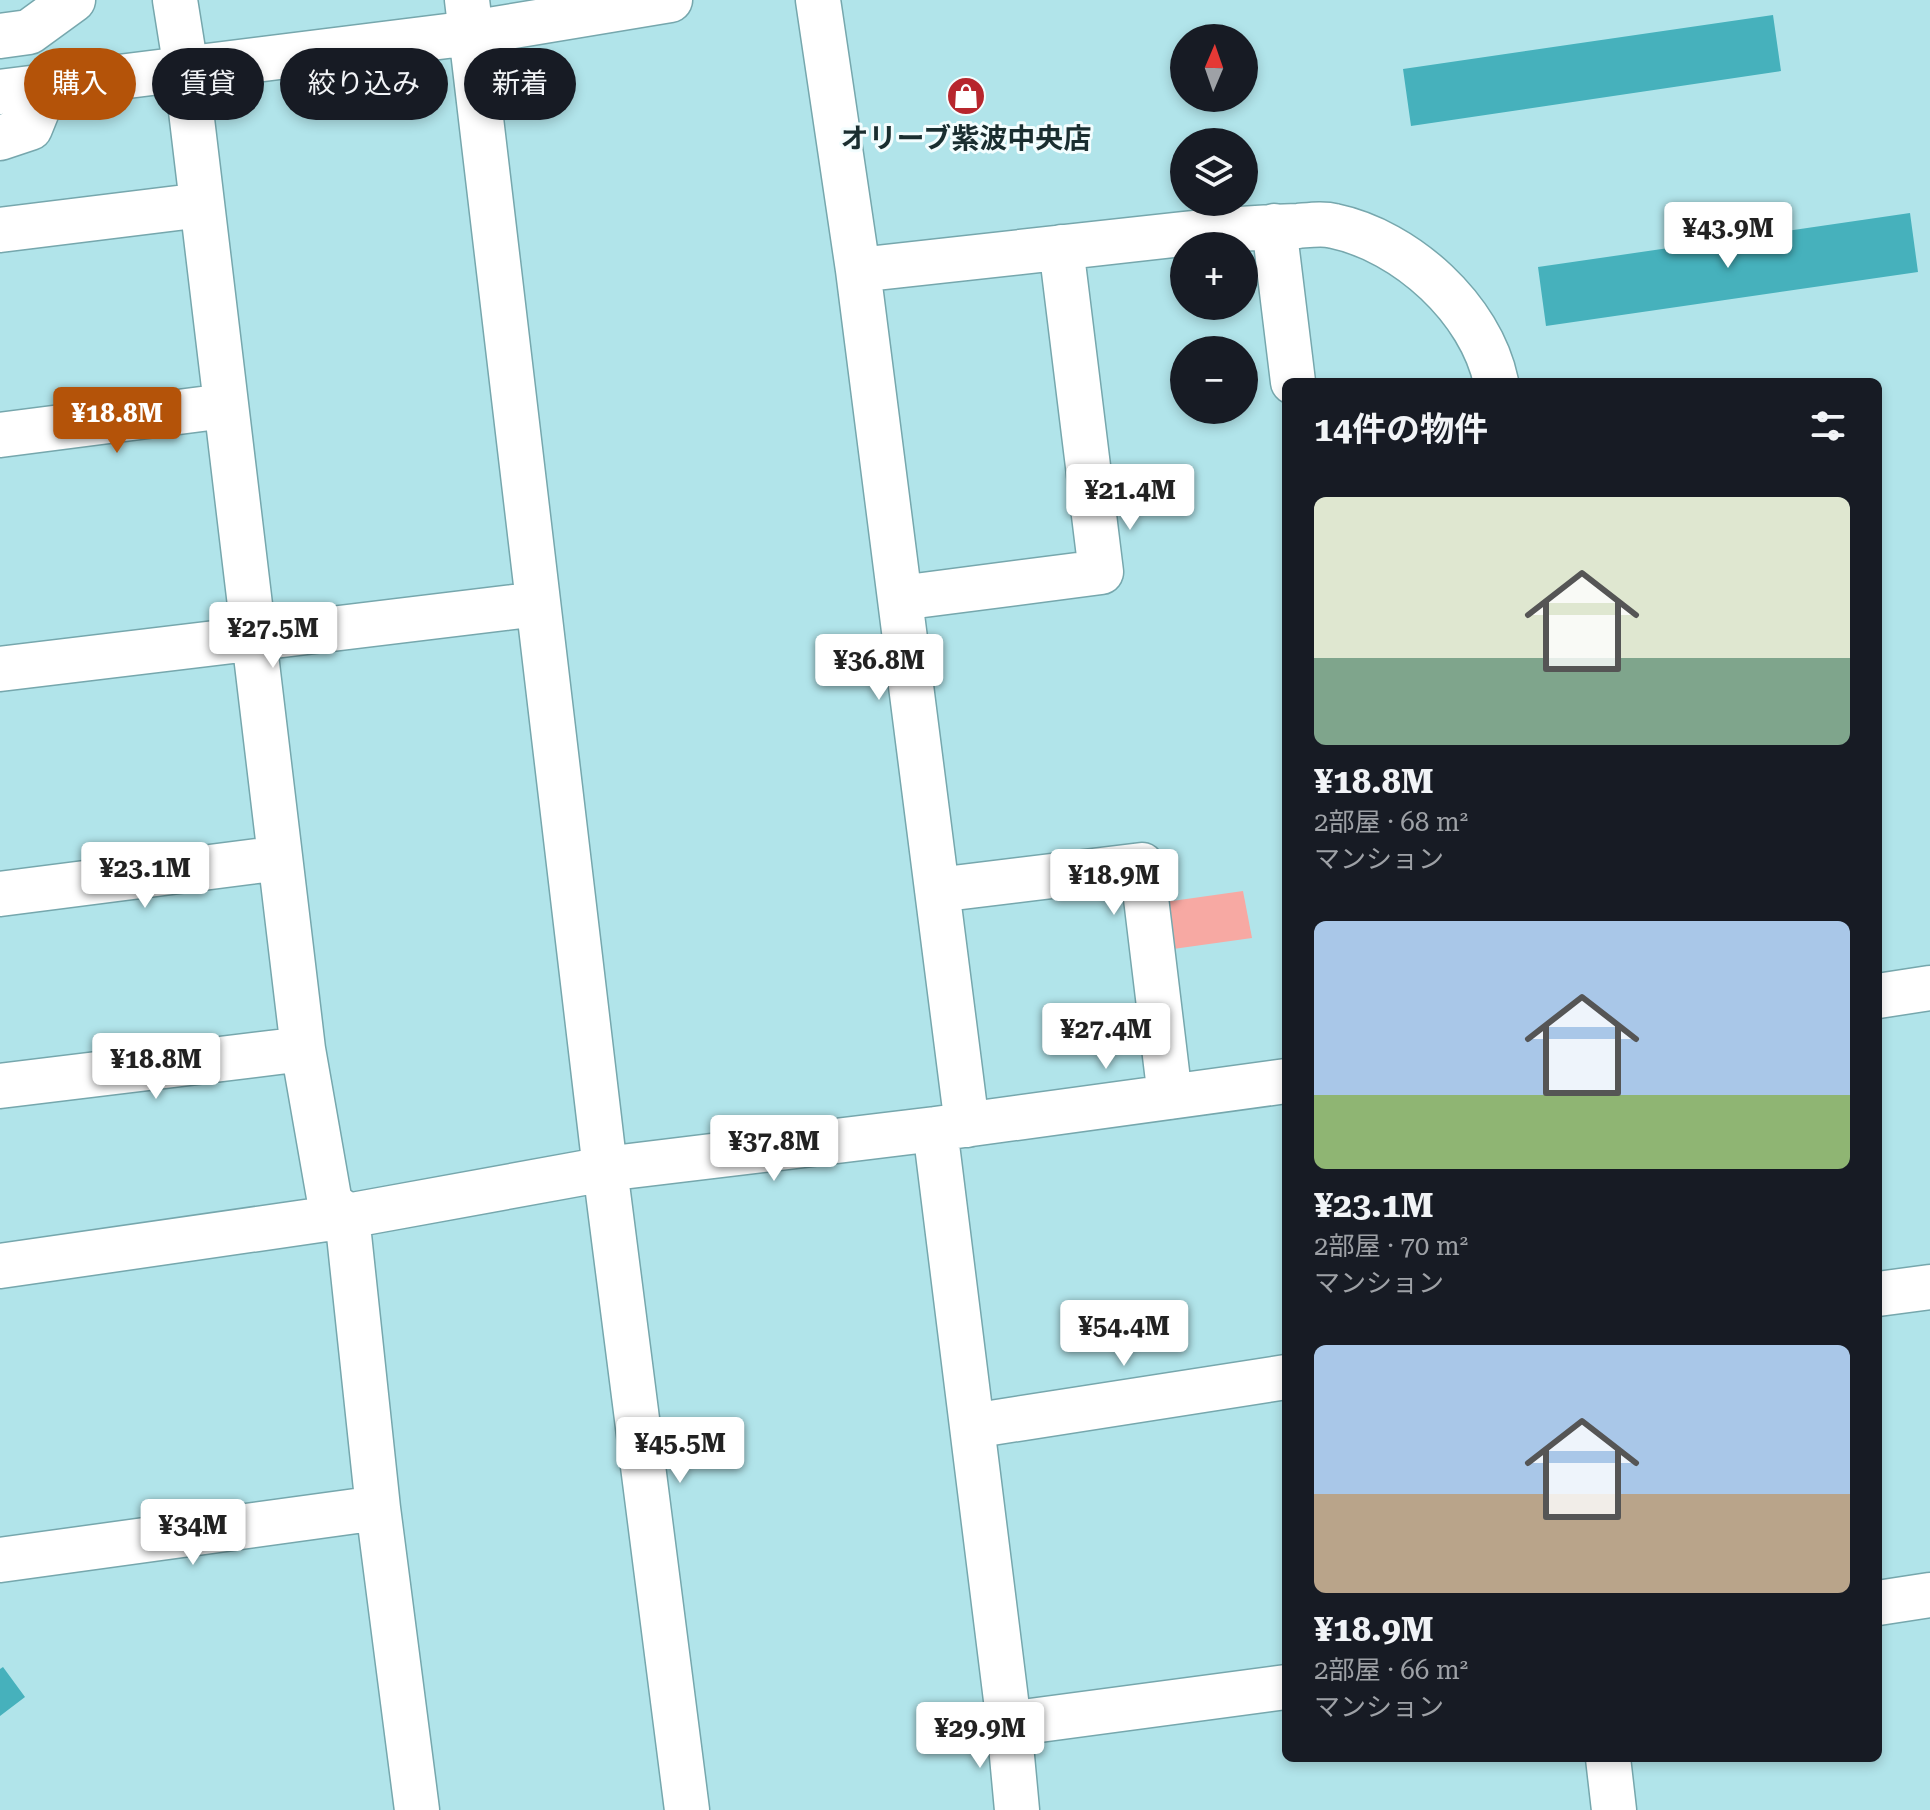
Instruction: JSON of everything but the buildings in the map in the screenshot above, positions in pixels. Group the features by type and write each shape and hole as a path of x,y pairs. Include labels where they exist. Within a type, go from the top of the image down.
{"street":[{"path":"0,36 29,32 73,0"},
{"path":"175,0 183,48"},
{"path":"264,55 469,17 670,0"},
{"path":"818,0 858,270 937,890 972,1426 1017,1810"},
{"path":"469,17 605,1169 687,1810"},
{"path":"0,92 24,89"},
{"path":"0,138 30,128 33,120"},
{"path":"192,120 303,1049 330,1203 347,1216 378,1508 417,1810"},
{"path":"0,230 202,205"},
{"path":"858,270 1236,228 1332,225 1373,238 1405,255 1440,286 1476,332 1494,378"},
{"path":"1274,226 1293,378"},
{"path":"900,598 1101,572 1061,247"},
{"path":"0,435 225,406"},
{"path":"0,669 538,604"},
{"path":"0,894 280,858"},
{"path":"937,890 1142,865 1170,1097"},
{"path":"1882,995 1930,988"},
{"path":"0,1086 303,1049"},
{"path":"0,1266 347,1216 605,1169 951,1127 1282,1082"},
{"path":"1882,1293 1930,1287"},
{"path":"972,1426 1282,1378"},
{"path":"0,1560 378,1508"},
{"path":"1882,1602 1930,1595"},
{"path":"1009,1724 1282,1688"},
{"path":"1608,1762 1614,1810"}],"shaded area":[{"path":"1243,891 1252,938 1166,950 1158,903"}],"place":[{"name":"オリーブ紫波中央店","path":"966,96"}]}
